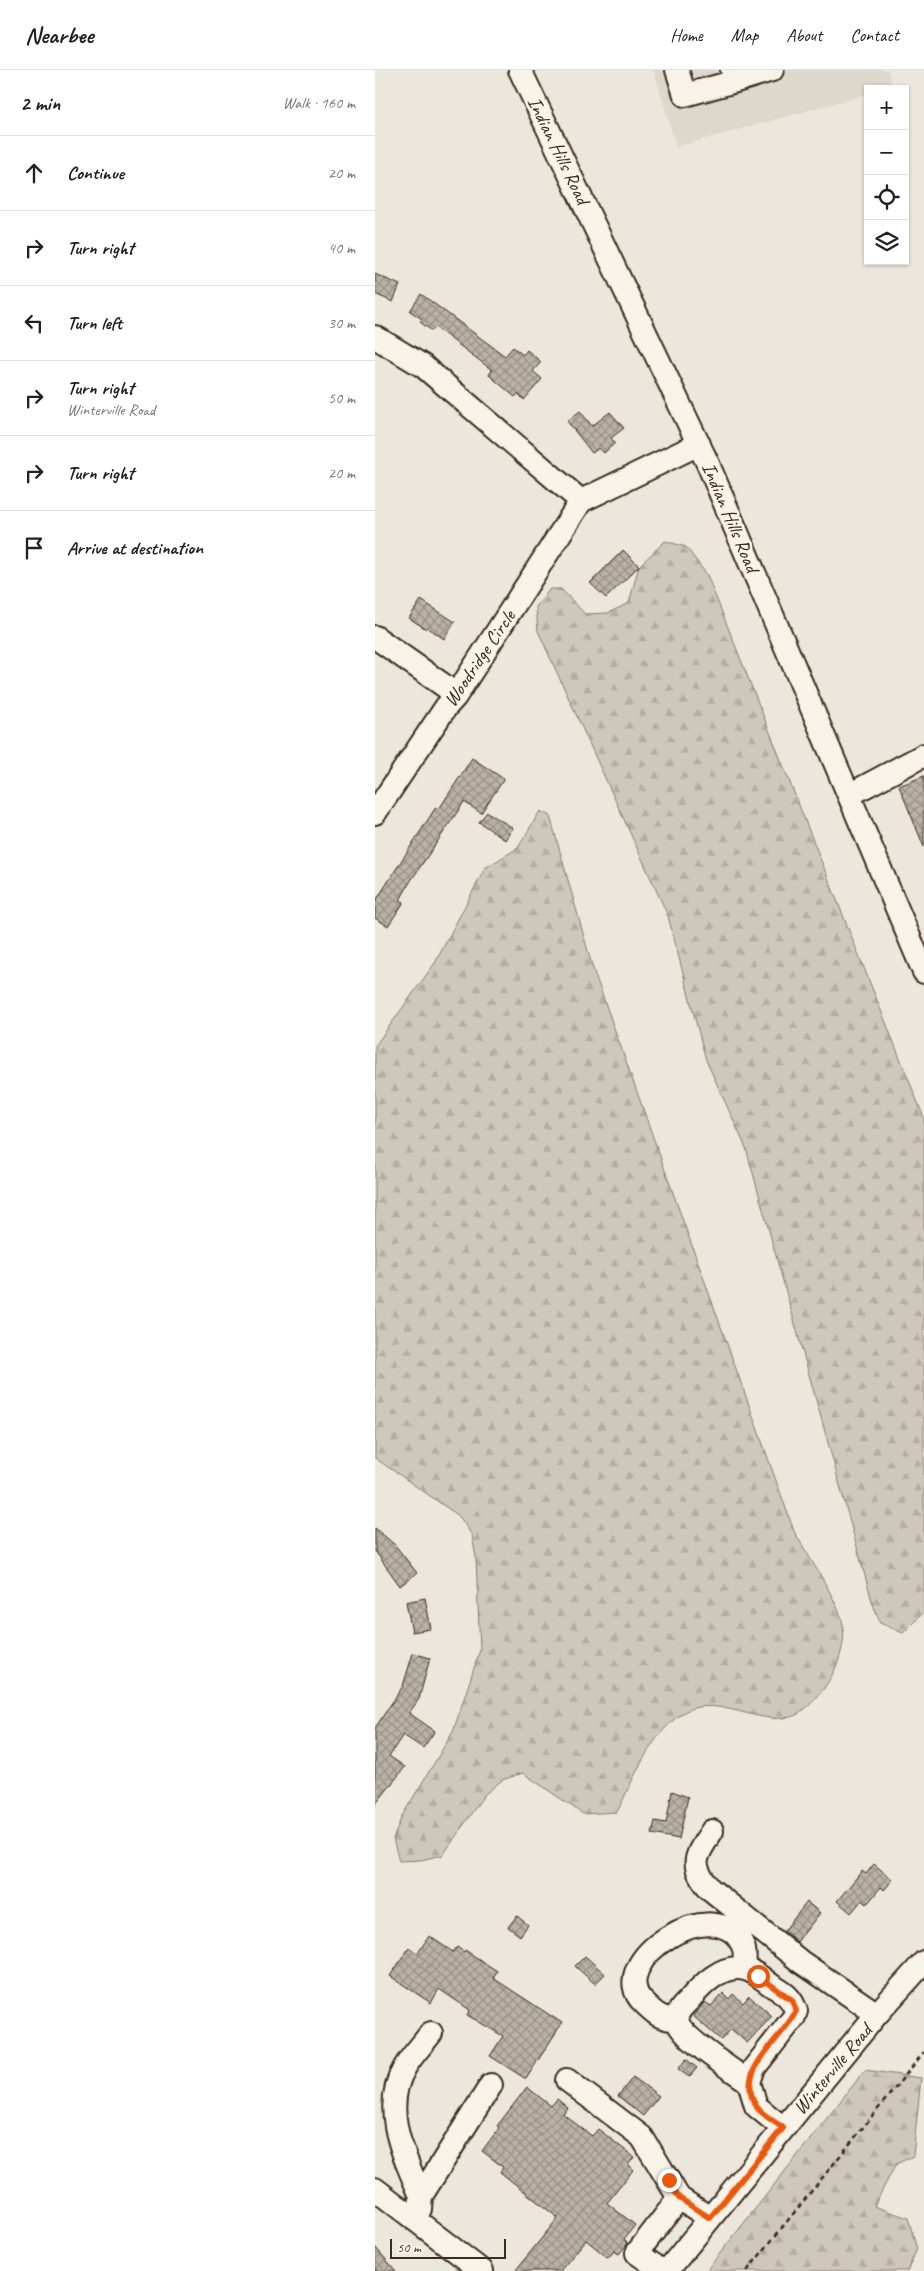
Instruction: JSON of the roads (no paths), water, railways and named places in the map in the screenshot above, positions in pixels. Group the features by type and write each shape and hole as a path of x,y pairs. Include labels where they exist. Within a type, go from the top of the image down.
{"street":[{"name":"Indian Hills Road","path":"520,70 699,444 924,972"},
{"path":"677,70 685,95 734,76 772,70"},
{"path":"375,337 423,366 581,501 699,444"},
{"name":"Woodridge Circle","path":"375,813 446,707 455,697 581,501"},
{"path":"375,638 446,687 455,697"},
{"path":"849,795 924,755"},
{"path":"712,1831 697,1855 695,1867 699,1876 710,1889 801,1962 877,2014"},
{"path":"745,1969 744,1947 736,1934 717,1924 678,1930 648,1952 635,1974 635,1986 641,2001 659,2018 677,2020 692,2040 749,2082"},
{"name":"Winterville Road","path":"667,2271 877,2014 924,1962"},
{"path":"677,2020 679,2011 703,1983 729,1970 745,1969 792,2000 796,2011 754,2068 749,2082 756,2106 783,2128"},
{"path":"414,2218 420,2209 421,2196 403,2151 393,2114 397,2092 405,2068 431,2033"},
{"path":"567,2080 642,2137 679,2198 710,2218"},
{"path":"421,2196 491,2085"},
{"path":"375,2189 483,2271"},
{"path":"662,2271 637,2253 679,2198"}]}
